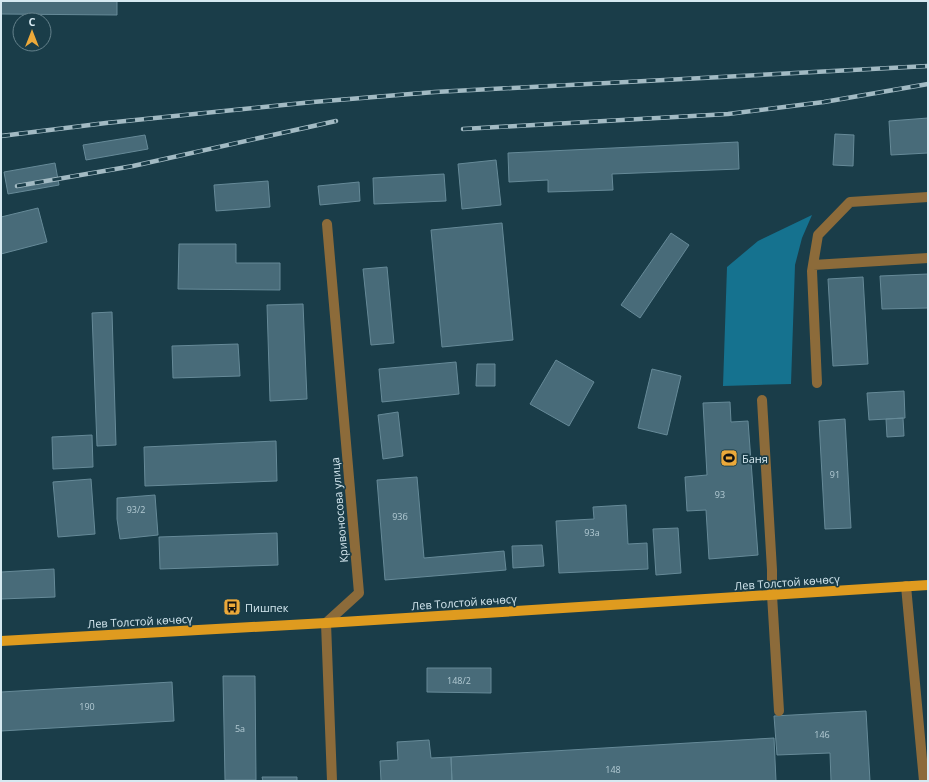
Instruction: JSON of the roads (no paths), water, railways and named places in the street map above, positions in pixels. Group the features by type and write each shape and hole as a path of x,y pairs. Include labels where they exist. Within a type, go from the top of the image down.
{"main road":[{"name":"Лев Толстой көчөсү","path":"1,641 326,623 928,585"}],"street":[{"path":"817,383 812,271 818,236 850,202 928,197"},
{"name":"Кривоносова улица","path":"326,623 359,593 327,224"},
{"path":"813,265 928,258"},
{"path":"762,400 779,711"},
{"path":"906,586 924,781"},
{"path":"326,623 332,781"}],"railway":[{"path":"1,136 106,123 313,102 435,92 928,66"},
{"path":"463,129 728,114 824,102 928,84"},
{"path":"17,186 133,166 336,121"}],"place":[{"name":"Баня","path":"729,458"},
{"name":"Пишпек","path":"232,607"}]}
